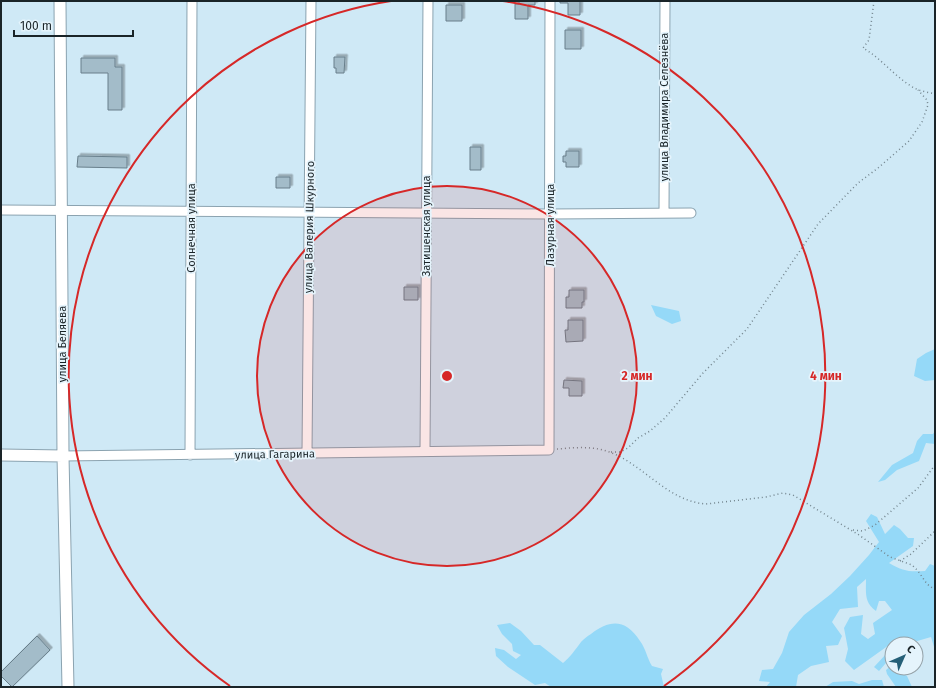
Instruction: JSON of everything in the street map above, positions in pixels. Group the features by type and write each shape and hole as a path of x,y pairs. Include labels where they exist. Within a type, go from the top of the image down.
{"street":[{"name":"улица Беляева","path":"60,1 63,456 68,687"},
{"name":"Солнечная улица","path":"190,455 192,1"},
{"name":"улица Валерия Шкурного","path":"307,453 312,1"},
{"name":"Затишенская улица","path":"425,451 428,1"},
{"name":"Лазурная улица","path":"549,450 550,1"},
{"name":"улица Владимира Селезнёва","path":"664,214 665,1"},
{"path":"1,210 550,214 691,213"},
{"name":"улица Гагарина","path":"1,455 190,455 549,450"}],"path":[{"path":"874,1 869,40 863,48 872,53 892,72 911,86 918,90 935,94"},
{"path":"549,450 592,448 611,452 620,452 628,448 638,438 650,431 666,418 702,374 746,329 818,224 858,183 909,142 922,122 928,105 927,100 918,90"},
{"path":"611,452 638,468 670,491 698,503 706,504 766,497 783,493 794,495 851,530 890,557 912,565 918,571 926,584 935,590"},
{"path":"851,530 863,531 875,525 918,488 935,465"},
{"path":"900,561 911,554 935,531"}],"shaded area":[{"path":"651,305 679,311 681,321 672,324 656,316"},
{"path":"935,349 935,380 925,381 914,376 917,359"},
{"path":"935,431 935,444 926,443 919,461 897,470 885,480 878,482 892,465 913,453 917,441 923,434 933,434"},
{"path":"871,514 877,517 885,534 894,525 908,538 914,538 913,546 889,563 898,568 910,571 925,571 930,564 935,566 935,650 931,637 924,639 924,636 884,636 884,649 854,670 845,661 848,649 844,628 850,617 863,615 861,634 868,639 875,634 873,623 892,610 885,601 879,601 876,611 872,608 866,597 866,579 857,587 858,607 840,609 832,622 842,636 838,645 826,646 829,662 811,666 798,675 796,687 766,687 770,682 759,681 762,670 773,669 782,653 789,632 804,615 831,594 850,576 879,542 866,521"},
{"path":"510,623 521,631 534,645 540,645 563,663 583,640 598,629 611,624 623,625 635,634 640,641 652,666 663,669 661,674 664,687 551,687 545,683 535,685 508,667 496,656 495,648 504,650 516,659 521,655 513,651 512,644 502,634 497,625"},
{"path":"884,656 884,665 879,671 874,667"},
{"path":"888,676 907,676 912,687 896,687"},
{"path":"872,680 882,680 884,687 825,687 833,682 852,681 859,684"}],"building":[{"path":"519,1 535,1 535,5 528,5 528,19 515,19 515,4 519,4"},
{"path":"560,1 580,1 580,15 568,15 568,3 560,3"},
{"path":"446,5 462,5 462,21 446,21"},
{"path":"565,30 581,30 581,49 565,49"},
{"path":"334,57 345,57 344,73 336,73 336,68 334,68"},
{"path":"81,58 115,58 115,67 122,67 122,110 108,110 108,73 81,73"},
{"path":"470,147 481,147 481,170 470,170"},
{"path":"566,151 579,151 579,167 566,167 566,162 563,162 563,156 566,156"},
{"path":"78,156 127,157 127,168 77,167"},
{"path":"276,177 290,177 290,188 276,188"},
{"path":"404,287 418,287 418,300 404,300"},
{"path":"569,290 584,290 584,302 582,302 582,308 566,308 566,297 569,297"},
{"path":"568,320 583,320 583,341 566,342 565,330 568,330"},
{"path":"564,380 582,381 582,396 569,396 569,388 563,388"},
{"path":"37,636 50,650 12,687 1,676 1,672"}]}
